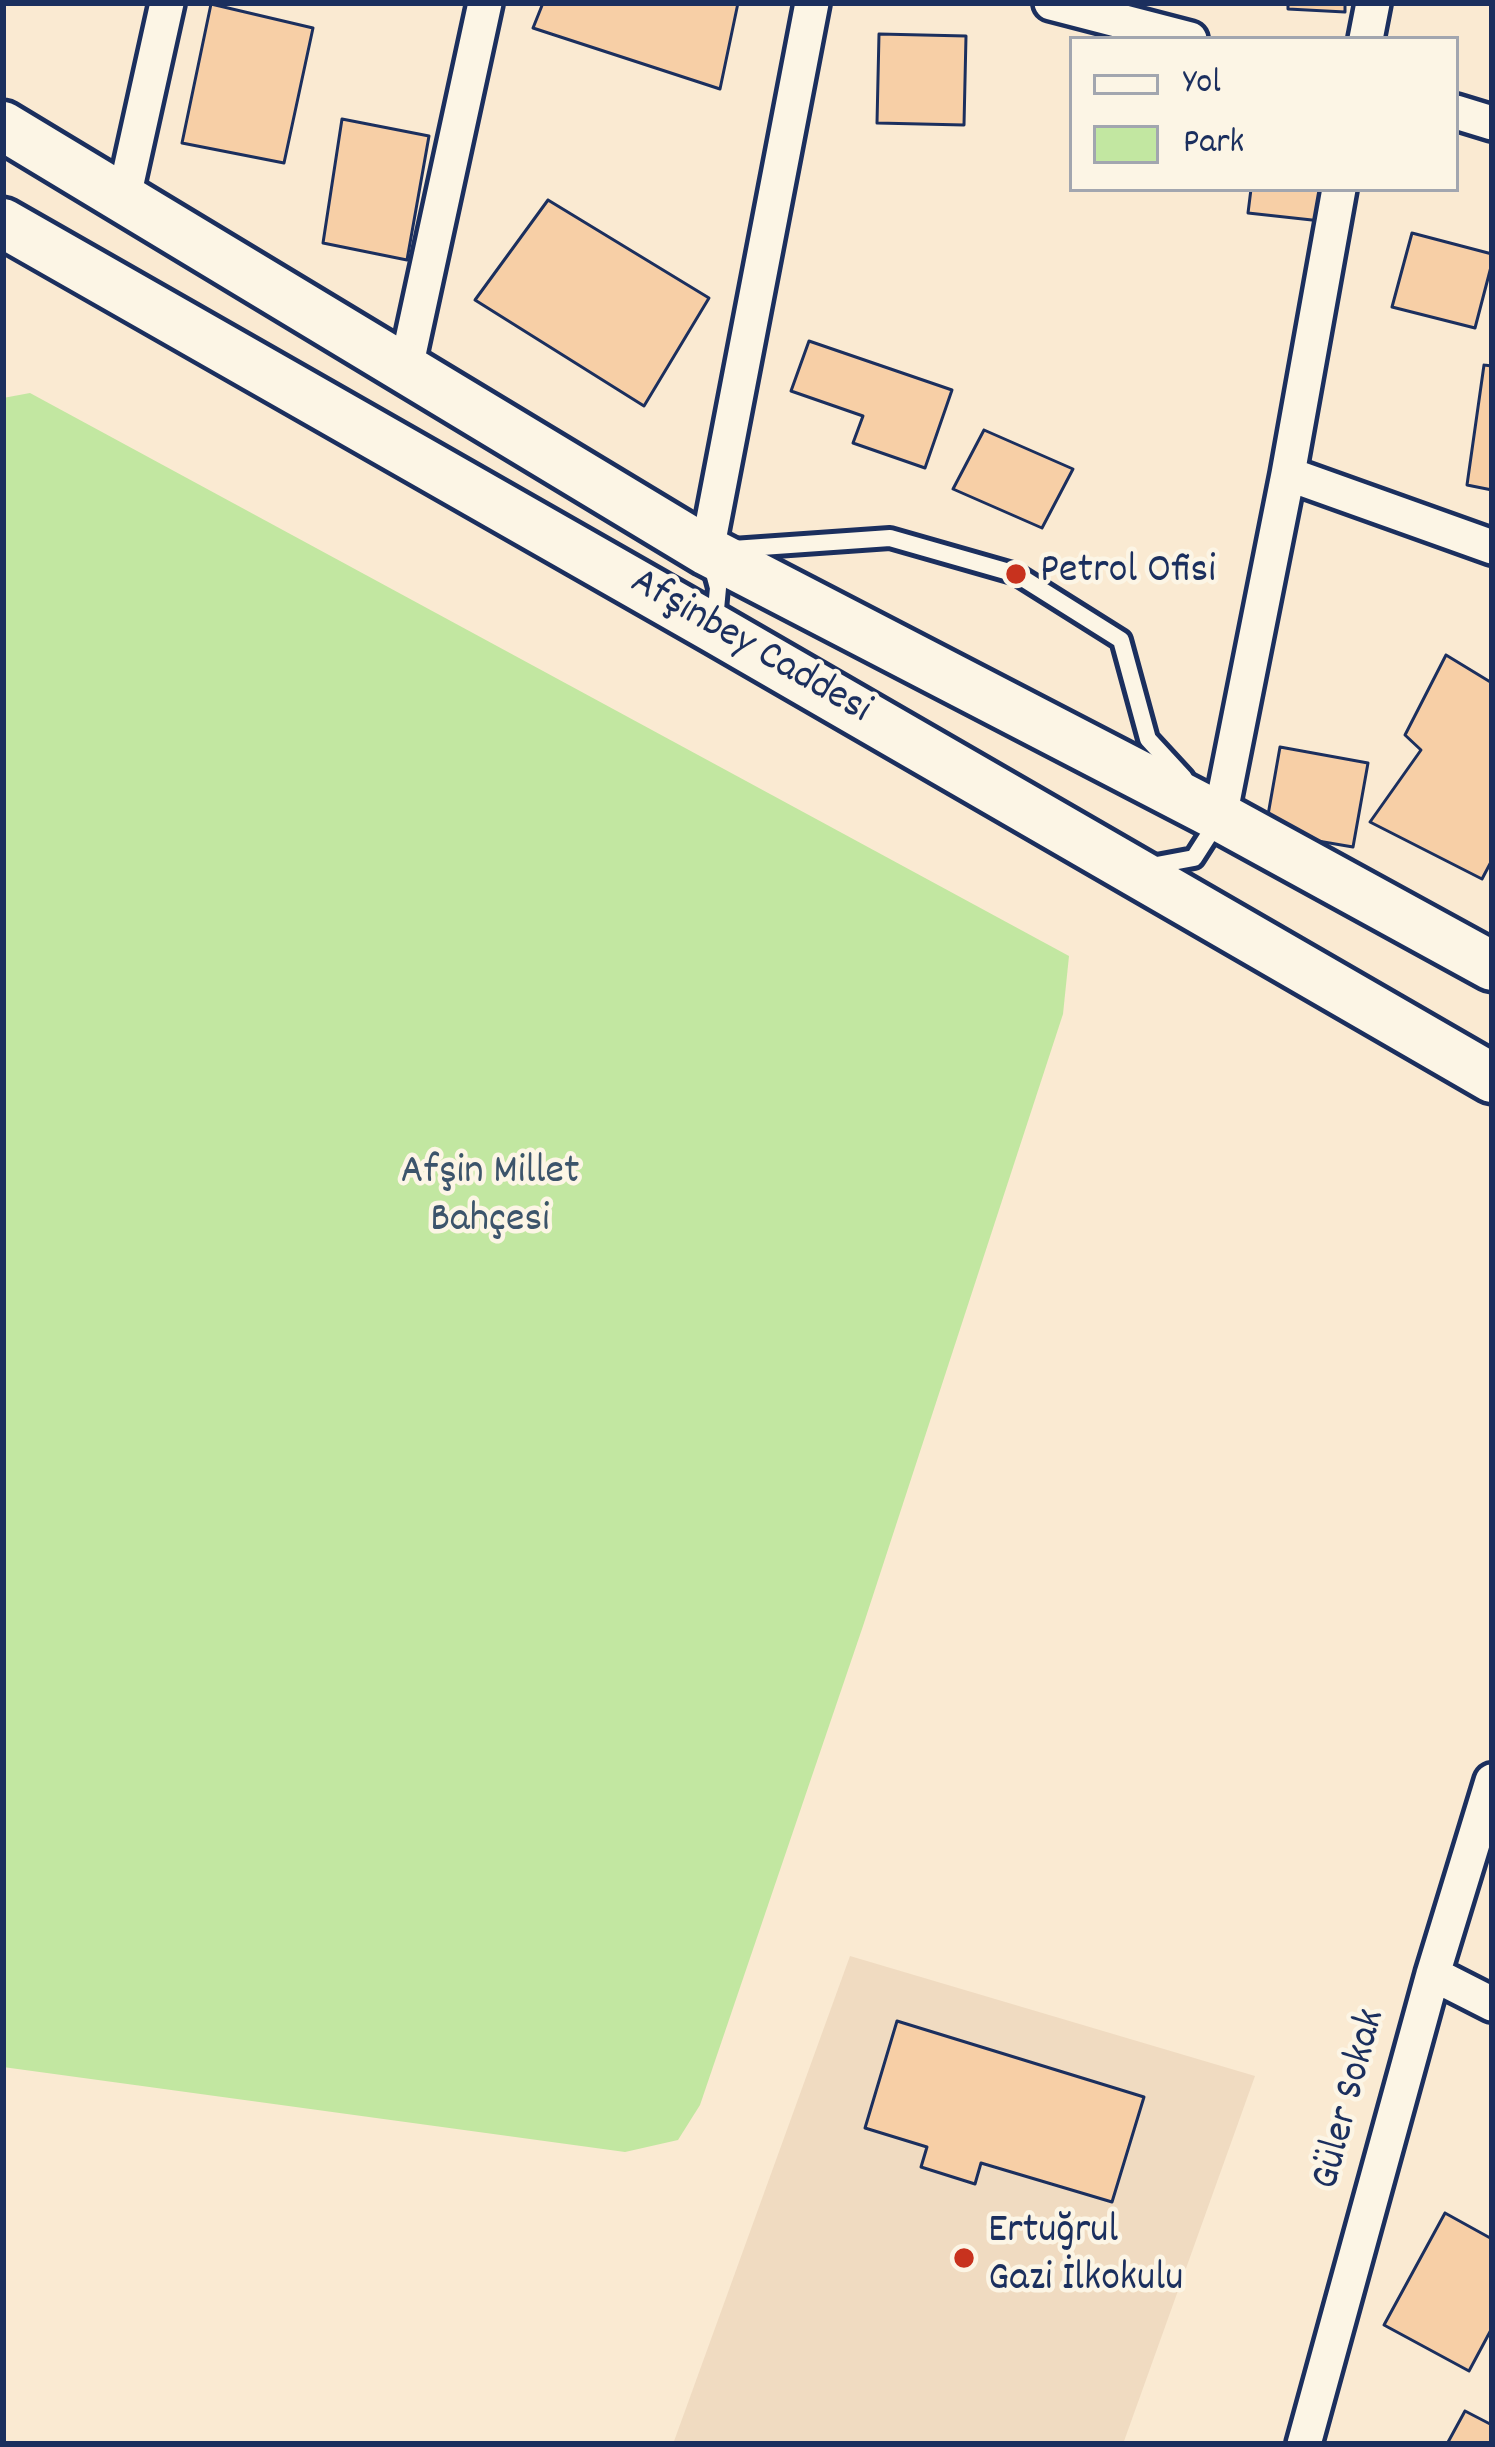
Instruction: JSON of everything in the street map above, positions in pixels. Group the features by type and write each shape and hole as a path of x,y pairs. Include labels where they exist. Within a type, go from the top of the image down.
{"main road":[{"name":"Afşinbey Caddesi","path":"3,126 707,551 1220,817 1492,966"},
{"name":"Afşinbey Caddesi","path":"3,223 1492,1078"}],"street":[{"path":"124,197 166,3"},
{"path":"406,368 485,3"},
{"path":"707,551 812,3"},
{"path":"1051,3 1178,36"},
{"path":"1366,36 1372,3"},
{"path":"1459,113 1492,124"},
{"path":"1220,817 1338,192"},
{"path":"1288,475 1492,547"},
{"name":"Güler Sokak","path":"1304,2444 1433,1974 1492,1781"},
{"path":"1433,1974 1492,2004"}],"lane":[{"path":"715,629 718,588 707,551 890,538 1016,574 1121,640 1148,739 1220,817 1194,858 1134,870"}],"shaded area":[{"name":"Ertuğrul Gazi İlkokulu","path":"850,1956 1255,2076 1123,2444 673,2444"}],"green space":[{"name":"Afşin Millet Bahçesi","path":"30,393 1069,956 1063,1014 863,1626 700,2105 678,2140 625,2152 3,2067 3,398"}],"building":[{"path":"543,3 738,3 720,89 533,28"},
{"path":"1288,3 1345,3 1345,12 1288,9"},
{"path":"211,4 313,28 284,163 182,143"},
{"path":"879,34 966,36 964,125 877,123"},
{"path":"342,119 429,136 407,260 323,243"},
{"path":"1251,192 1325,192 1321,221 1248,213"},
{"path":"548,200 709,298 644,406 475,300"},
{"path":"1412,233 1492,254 1475,328 1392,307"},
{"path":"809,341 952,390 925,468 853,443 863,416 791,391"},
{"path":"1484,365 1492,366 1492,490 1467,485"},
{"path":"984,430 1073,469 1042,528 953,489"},
{"path":"1446,655 1492,683 1492,860 1482,879 1370,822 1421,750 1405,735"},
{"path":"1280,747 1368,763 1353,847 1265,832"},
{"path":"897,2021 1144,2097 1112,2202 981,2163 975,2184 921,2167 927,2147 865,2128"},
{"path":"1445,2213 1492,2239 1492,2328 1469,2371 1384,2325"},
{"path":"1465,2411 1492,2425 1492,2444 1447,2444"}],"place":[{"name":"Petrol Ofisi","path":"1016,574"},
{"name":"Ertuğrul Gazi İlkokulu","path":"964,2258"}]}
